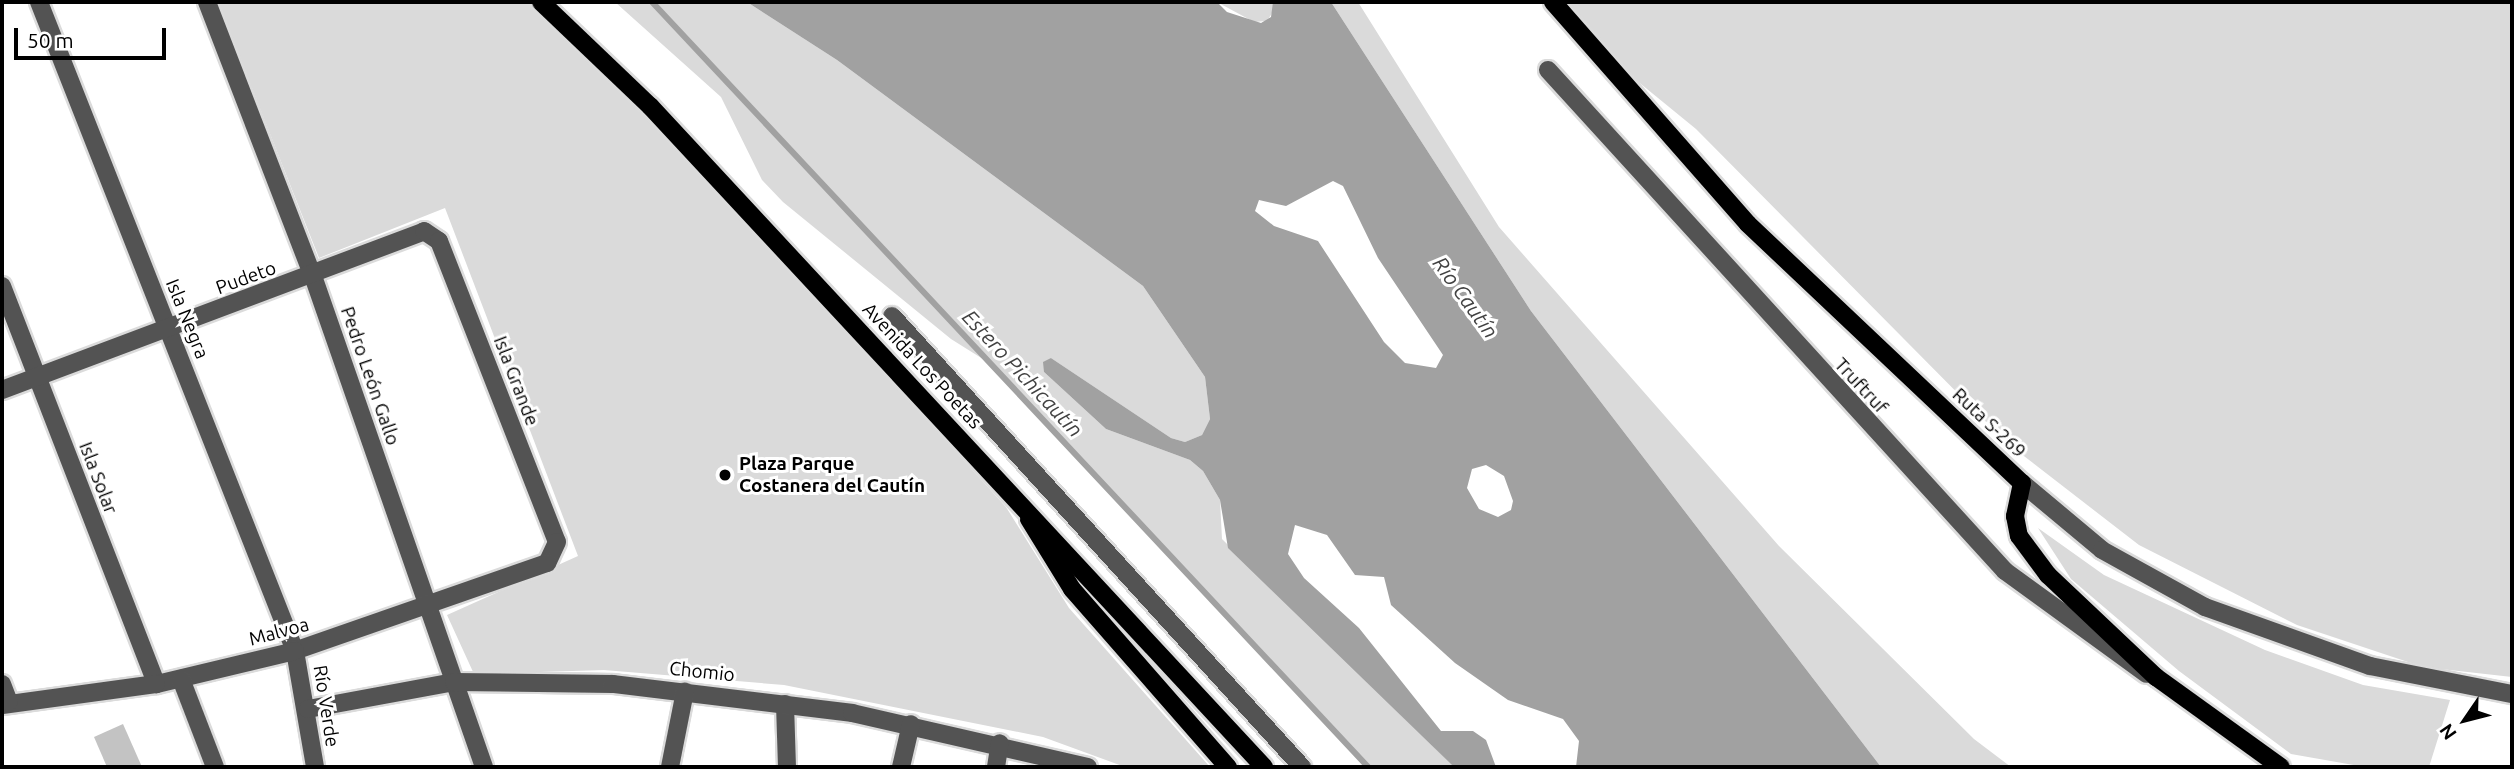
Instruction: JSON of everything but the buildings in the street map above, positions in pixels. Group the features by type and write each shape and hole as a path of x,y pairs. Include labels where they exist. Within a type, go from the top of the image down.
{"main road":[{"name":"Avenida Los Poetas","path":"541,2 650,106 1019,500 1264,767"},
{"name":"Ruta S-269","path":"1553,2 1748,224 2022,483"},
{"name":"Truftruf","path":"2022,483 2015,516 2030,555 2176,693 2281,767"},
{"path":"1019,500 1072,589 1228,767"}],"street":[{"name":"Isla Negra","path":"39,2 295,651"},
{"name":"Pedro León Gallo","path":"206,2 313,276 484,767"},
{"name":"Truftruf","path":"1548,70 2005,571 2176,693"},
{"name":"Pudeto","path":"2,390 313,276 424,231"},
{"name":"Isla Grande","path":"424,231 439,241 557,542 555,555"},
{"name":"Isla Solar","path":"2,286 156,684"},
{"path":"892,316 1302,767"},
{"name":"Ruta S-269","path":"2022,483 2102,550 2205,607 2370,666 2512,694"},
{"name":"Malvoa","path":"5,704 156,684 295,651 429,607 547,564 555,555"},
{"name":"Río Verde","path":"295,651 307,709 314,767"},
{"path":"181,679 215,767"},
{"name":"Chomio","path":"307,709 454,682 685,691 911,724 1000,743 1087,767"},
{"path":"2,684 5,704"},
{"path":"670,767 685,691"},
{"path":"785,704 788,767"},
{"path":"901,767 911,724"},
{"path":"996,767 1000,743"}],"shaded area":[{"path":"218,2 529,2 620,83 1006,507 1069,608 1210,767 1125,767 1043,737 784,685 604,670 474,674 447,615 578,556 445,208 319,258"},
{"path":"615,2 747,2 837,60 1143,286 1205,377 1210,419 1202,435 1185,442 1171,438 1051,358 1044,372 1106,429 1190,460 1203,471 1220,500 1222,539 1454,767 1366,765 994,366 951,339 783,202 762,180 721,97"},
{"path":"1217,2 1273,2 1274,10 1267,21 1254,22"},
{"path":"1331,2 1358,2 1499,227 1779,546 1974,739 2011,767 1881,767 1531,311"},
{"path":"1567,2 2512,2 2512,677 2423,667 2297,625 2139,545 2007,443 1696,129 1636,80"},
{"path":"2038,528 2104,575 2265,650 2363,685 2450,700 2429,767 2365,767 2291,754 2179,671 2071,579"}],"water":[{"name":"Río Cautín","path":"747,2 1217,2 1227,12 1261,23 1271,17 1273,2 1331,2 1531,311 1881,767 1576,767 1579,741 1563,719 1508,700 1455,663 1391,605 1384,577 1355,575 1327,535 1295,525 1288,554 1304,578 1359,628 1441,731 1473,731 1486,740 1496,767 1454,767 1228,548 1220,500 1203,471 1190,460 1106,429 1044,372 1043,362 1051,358 1171,438 1185,442 1202,435 1210,419 1205,377 1143,286 837,60","holes":["1333,181 1343,186 1378,258 1443,355 1436,368 1405,363 1384,342 1318,241 1274,226 1255,211 1259,200 1286,206","1486,465 1504,476 1513,501 1511,510 1498,517 1479,509 1467,488 1472,469"]}],"waterway":[{"name":"Estero Pichicautín","path":"652,2 1368,767"}],"place":[{"name":"Plaza Parque Costanera del Cautín","path":"725,475"}]}
